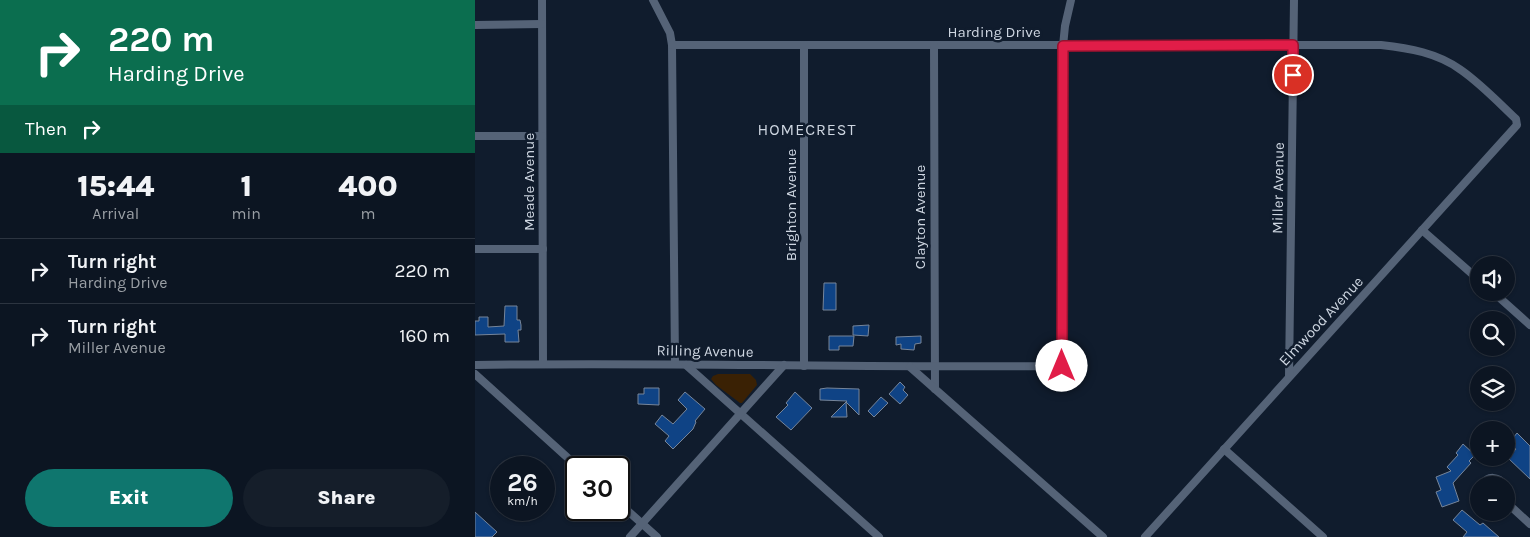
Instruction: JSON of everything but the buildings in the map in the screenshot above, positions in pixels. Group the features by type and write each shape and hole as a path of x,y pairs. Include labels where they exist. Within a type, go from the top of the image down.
{"street":[{"name":"Meade Avenue","path":"542,0 543,364"},
{"path":"653,0 670,33 672,45 675,364"},
{"path":"1063,46 1071,0"},
{"name":"Miller Avenue","path":"1289,376 1294,0"},
{"path":"475,25 543,24"},
{"name":"Brighton Avenue","path":"804,44 804,366"},
{"name":"Harding Drive","path":"672,45 1381,45 1408,48 1431,55 1460,69 1516,119 1517,125"},
{"name":"Clayton Avenue","path":"934,46 935,389"},
{"name":"Rilling Avenue","path":"475,364 910,367 1062,366 1063,46"},
{"name":"Elmwood Avenue","path":"1145,537 1517,125"},
{"path":"475,136 542,136"},
{"path":"1422,230 1470,272"},
{"path":"475,249 543,249"},
{"path":"1503,301 1530,326"},
{"path":"686,365 879,537"},
{"path":"630,537 784,366"},
{"path":"910,367 1103,537"},
{"path":"475,374 566,456"},
{"path":"1224,449 1323,537"},
{"path":"1515,510 1530,524"},
{"path":"630,513 657,537"}],"shaded area":[{"path":"718,374 750,374 756,380 757,385 740,403 711,379"}],"district":[{"name":"HOMECREST","path":"807,129"}],"route":[{"path":"1062,366 1063,46 1293,45 1293,75"}]}
